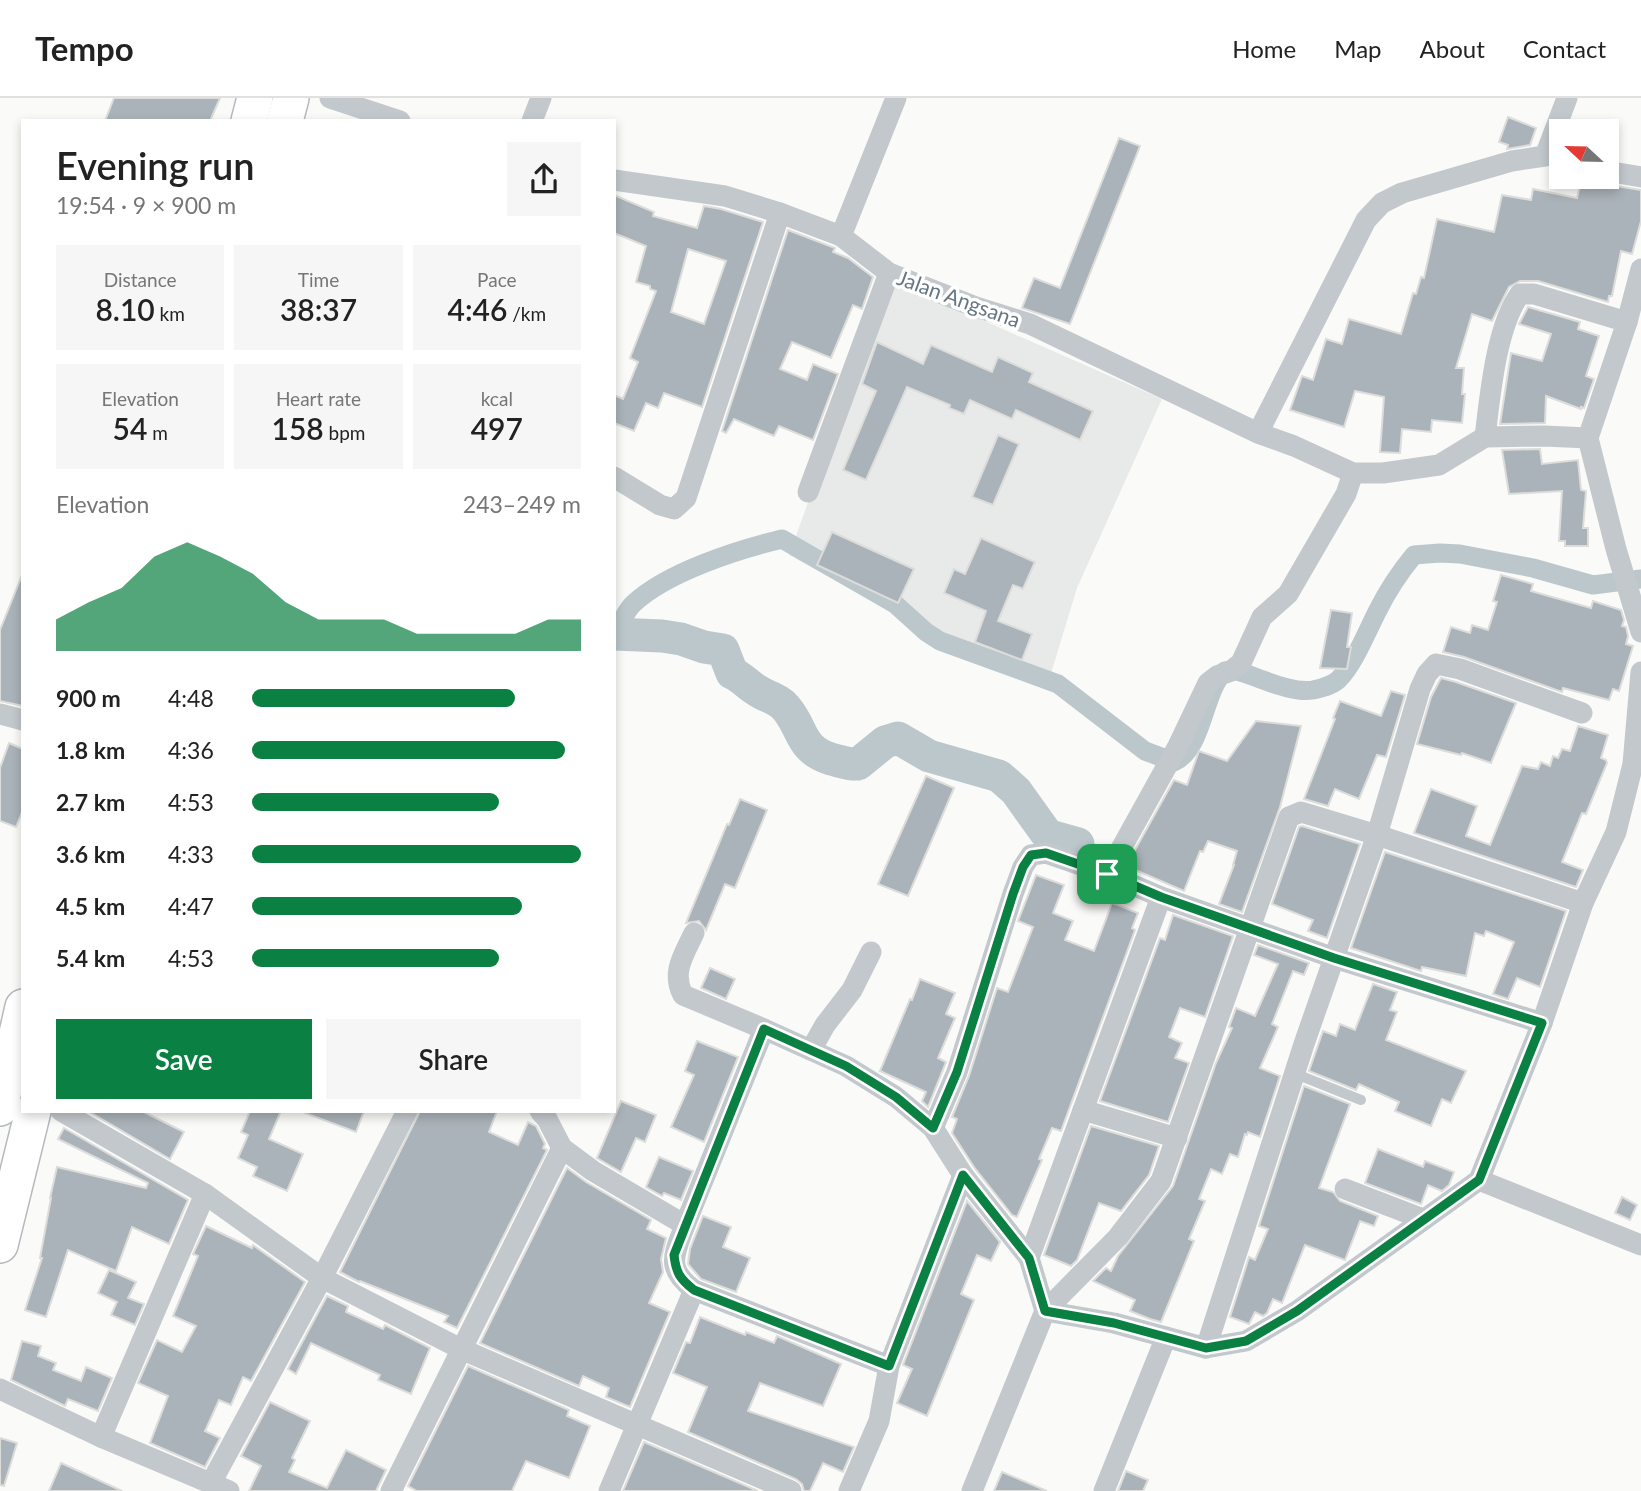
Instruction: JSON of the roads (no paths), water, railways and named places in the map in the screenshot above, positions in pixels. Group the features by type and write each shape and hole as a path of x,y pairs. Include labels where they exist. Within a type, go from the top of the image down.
{"highway":[{"path":"250,119 255,98"},
{"path":"286,119 291,98"},
{"path":"0,1108 14,1010"},
{"path":"0,1245 33,1113"}],"street":[{"path":"330,98 394,119"},
{"path":"532,119 541,98"},
{"path":"841,236 896,98"},
{"path":"1562,119 1567,98"},
{"path":"1258,433 1366,220 1382,203 1402,193 1511,162 1549,159"},
{"path":"1619,173 1641,177"},
{"name":"Jalan Angsana","path":"616,180 725,196 841,236 889,273 976,307 1030,324 1258,433 1353,473"},
{"path":"616,478 660,505 674,509 686,498 780,213"},
{"path":"1641,269 1627,322 1588,438 1616,549 1641,632"},
{"path":"808,492 889,273"},
{"path":"1485,437 1493,372 1512,305 1520,294 1534,294 1627,322"},
{"path":"1107,874 1178,746 1208,683 1241,663 1262,617 1288,594 1346,494 1353,473 1383,473 1439,465 1485,437 1588,438"},
{"path":"1206,1348 1377,835 1420,689 1427,674 1436,664 1460,668 1582,713"},
{"path":"1045,1311 1114,1323 1206,1348 1246,1341 1297,1311 1479,1180 1542,1023 1583,903 1616,832 1630,775 1641,672"},
{"path":"0,713 21,719"},
{"path":"972,1491 1045,1311 1100,1257 1161,1181 1289,817 1301,812 1583,903"},
{"path":"933,1128 957,1072 1013,894 1023,867 1031,855 1046,853 1334,958 1542,1023"},
{"path":"1029,1258 1161,897"},
{"path":"694,933 678,970 676,982 683,995 846,1066 896,1097 933,1128 963,1175 1029,1258 1045,1311"},
{"path":"811,1050 825,1025 852,990 872,952"},
{"path":"764,1029 674,1255 676,1271 680,1280 694,1290 889,1366"},
{"path":"1083,1110 1177,1139"},
{"path":"64,1113 205,1194 322,1278 461,1349 791,1491"},
{"path":"0,1389 101,1437 220,1487 406,1113"},
{"path":"542,1113 562,1148 593,1171 685,1225"},
{"path":"391,1491 562,1148"},
{"path":"849,1491 879,1420 889,1366 963,1175"},
{"path":"1479,1180 1641,1245"},
{"path":"1345,1189 1423,1219"},
{"path":"101,1437 205,1194"},
{"path":"609,1491 694,1290"},
{"path":"1104,1491 1166,1337"}],"lane":[{"path":"1296,1074 1361,1100"}],"waterway":[{"path":"616,628 633,604 664,582 724,556 782,539 895,604 940,641 1058,684 1145,751 1174,762 1192,745 1212,692 1225,671 1241,672 1276,685 1301,690 1323,688 1338,680 1355,656 1390,588 1414,555 1460,554 1533,568 1593,585 1641,579"},
{"path":"616,634 662,636 723,650 732,673 783,705 807,744 821,755 845,763 858,764 885,742 898,738 929,756 999,776 1016,791 1046,833 1078,844"}]}
